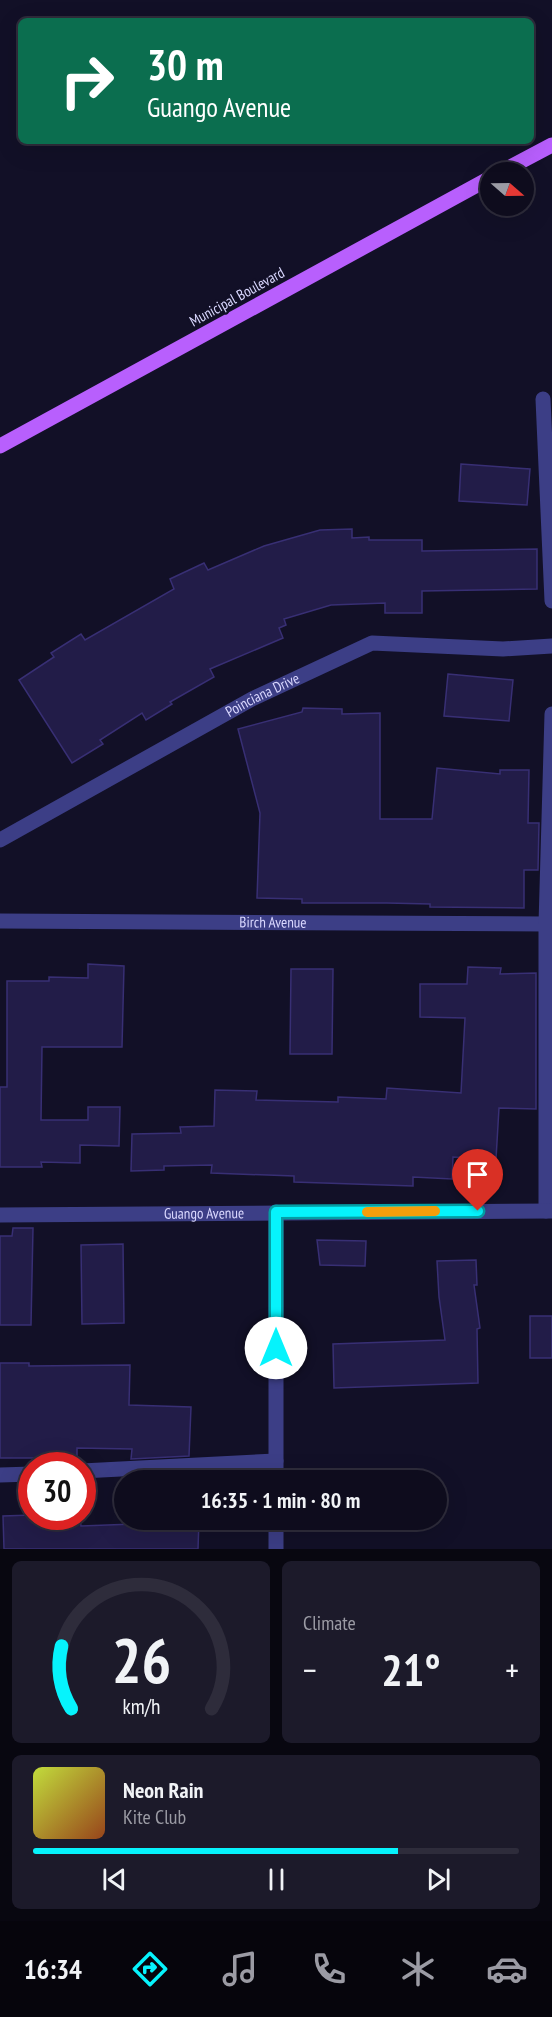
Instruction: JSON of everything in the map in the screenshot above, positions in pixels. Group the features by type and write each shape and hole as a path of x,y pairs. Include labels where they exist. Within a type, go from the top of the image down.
{"main road":[{"path":"520,162 552,145"},
{"name":"Municipal Boulevard","path":"0,446 480,183"}],"street":[{"path":"543,399 552,601"},
{"name":"Poinciana Drive","path":"0,840 252,699 372,643 503,649 552,646"},
{"path":"549,1211 546,924 552,714"},
{"name":"Birch Avenue","path":"0,921 546,924"},
{"name":"Guango Avenue","path":"0,1215 549,1211"},
{"path":"276,1212 276,1470"},
{"path":"96,1470 276,1461"},
{"path":"0,1475 18,1474"},
{"path":"276,1530 276,1549"}],"building":[{"path":"461,464 530,469 527,505 459,501"},
{"path":"352,529 352,538 422,540 422,551 537,549 537,589 422,591 422,613 385,613 385,603 331,605 284,619 286,625 279,628 283,638 210,669 214,677 170,702 172,704 146,720 142,713 100,740 103,744 72,763 19,680 54,657 51,653 81,634 85,640 174,589 170,579 204,563 208,570 264,546 320,530"},
{"path":"448,674 513,680 509,721 444,716"},
{"path":"303,708 342,709 342,714 380,713 380,819 432,819 437,768 500,774 500,770 529,770 528,823 539,823 538,870 524,870 524,908 430,907 430,904 387,903 302,903 302,899 257,898 260,813 238,729 302,712"},
{"path":"88,964 124,966 122,1047 42,1047 41,1120 88,1120 88,1107 120,1107 119,1146 80,1145 80,1163 41,1162 42,1167 0,1167 0,1087 7,1087 7,981 49,981 49,977 88,978"},
{"path":"468,967 501,968 500,974 536,973 536,1109 499,1108 496,1159 453,1157 452,1179 413,1177 413,1186 294,1182 294,1176 211,1173 212,1165 164,1166 164,1170 131,1171 132,1134 181,1133 180,1127 214,1126 215,1090 257,1091 256,1100 338,1102 338,1097 386,1099 387,1088 461,1093 465,1018 420,1017 420,984 467,984"},
{"path":"291,969 333,969 332,1054 290,1054"},
{"path":"13,1228 33,1228 31,1325 0,1325 0,1236 12,1236"},
{"path":"317,1240 366,1241 365,1266 320,1265"},
{"path":"123,1244 124,1323 82,1324 81,1245"},
{"path":"476,1260 477,1285 474,1285 480,1328 477,1329 478,1383 334,1388 333,1344 445,1340 437,1261"},
{"path":"530,1316 552,1316 552,1358 530,1358"},
{"path":"0,1363 29,1363 29,1366 130,1365 129,1405 191,1407 189,1456 131,1459 132,1449 77,1448 77,1452 18,1452 18,1458 0,1458"},
{"path":"18,1515 18,1530 96,1530 96,1525 114,1525 114,1530 199,1530 198,1549 4,1549 3,1516"}],"slow traffic":[{"path":"367,1212 435,1211"}],"route":[{"path":"276,1348 276,1212 478,1211"}]}
